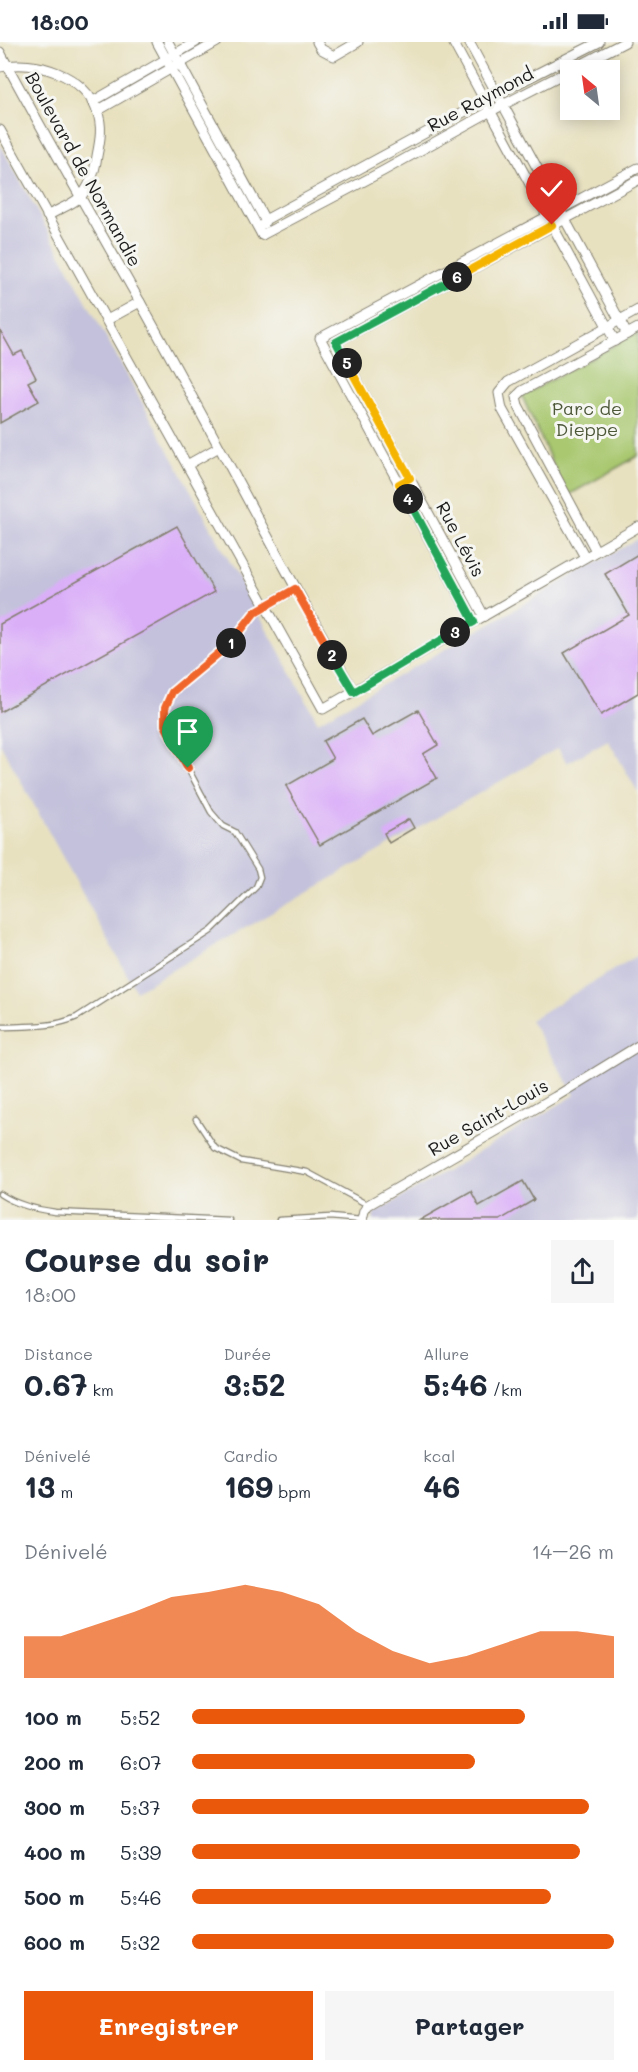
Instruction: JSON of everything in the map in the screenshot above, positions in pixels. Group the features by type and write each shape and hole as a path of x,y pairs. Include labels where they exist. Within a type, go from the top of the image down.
{"street":[{"path":"156,42 170,57 180,63 265,220 262,235"},
{"path":"168,42 171,69 262,235"},
{"path":"92,102 196,42"},
{"path":"97,111 217,42"},
{"path":"321,44 334,56 357,42"},
{"path":"453,42 615,341"},
{"path":"469,42 627,334"},
{"name":"Rue Raymond","path":"265,220 497,94 599,42"},
{"name":"Rue Raymond","path":"262,235 491,111 625,42"},
{"name":"Boulevard de Normandie","path":"0,52 4,66 140,302 295,589 354,692"},
{"path":"4,66 31,66 55,71 80,87 97,111 102,133 92,178 80,197 47,216"},
{"path":"0,130 323,709 638,527"},
{"path":"377,160 383,171"},
{"path":"320,338 336,342 446,283 550,221 559,209 638,168"},
{"path":"320,338 441,274 550,221 565,219 638,180"},
{"path":"441,274 446,283"},
{"path":"107,320 140,302"},
{"path":"585,557 502,409 499,393 508,382 638,310"},
{"path":"516,397 522,391 638,328"},
{"name":"Rue Lévis","path":"320,338 474,622"},
{"name":"Rue Lévis","path":"336,342 484,616"},
{"path":"499,393 516,397"},
{"path":"516,397 518,405 596,551"},
{"path":"187,465 219,447"},
{"path":"399,484 410,478"},
{"path":"265,606 295,589"},
{"name":"Rue Saint-Louis","path":"368,1205 555,1097 638,1046"},
{"path":"362,1220 368,1205"}],"lane":[{"path":"0,1027 49,1026 76,1017 210,931 256,887 260,877 258,869 235,832 223,826 211,812 165,725 165,708 172,692 234,640 255,612 265,606"},
{"path":"196,1119 215,1148 241,1161 307,1172 368,1205"},
{"path":"0,1194 34,1209 55,1212 229,1220"},
{"path":"279,1220 330,1217 362,1220"}],"shaded area":[{"path":"0,144 318,722 638,539 638,792 608,740 567,763 558,748 136,991 0,743"},
{"path":"638,955 638,1220 373,1220 374,1214 575,1095 530,1020"}],"green space":[{"name":"Parc de Dieppe","path":"638,332 638,456 567,496 522,396"}],"building":[{"path":"0,330 14,355 22,351 36,378 28,382 39,401 0,423"},
{"path":"177,526 214,592 0,712 0,624"},
{"path":"638,554 638,693 601,715 564,653 629,615 605,574"},
{"path":"418,710 438,745 423,754 437,778 320,845 286,786 333,759 323,741 362,719 372,736"},
{"path":"409,819 414,828 389,843 384,833"},
{"path":"523,1181 534,1200 500,1220 420,1220 471,1191 479,1206"}],"route":[{"path":"188,768 165,725 165,708 172,692 234,640 255,612 295,589 354,692 474,622 399,484 410,478 336,342 552,225"}]}
